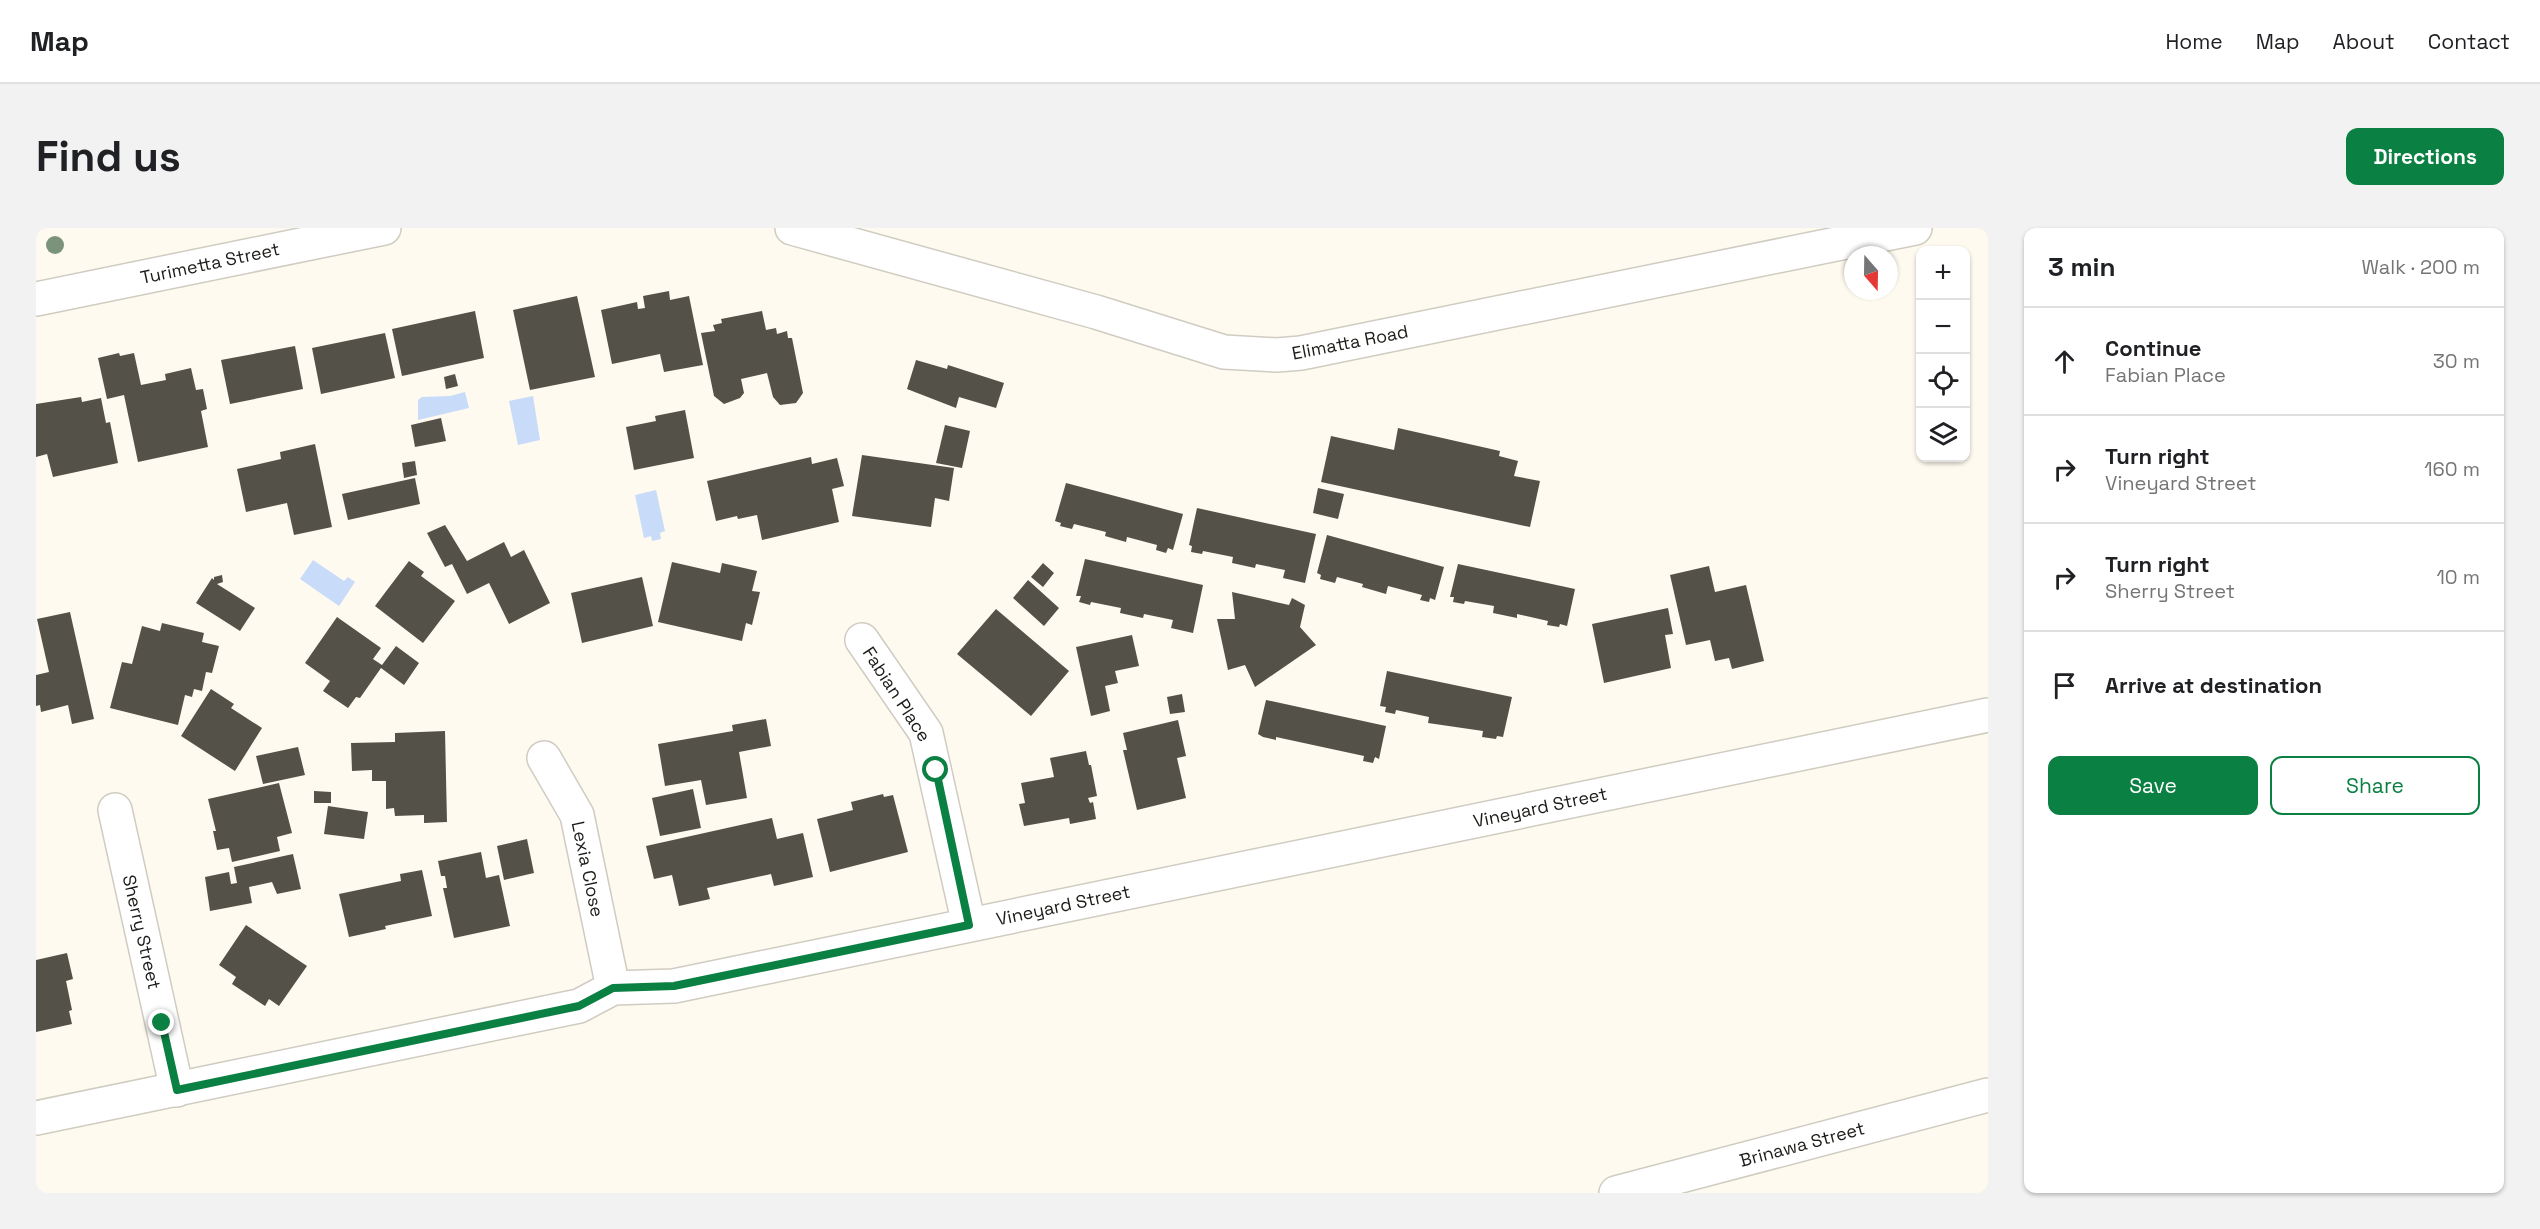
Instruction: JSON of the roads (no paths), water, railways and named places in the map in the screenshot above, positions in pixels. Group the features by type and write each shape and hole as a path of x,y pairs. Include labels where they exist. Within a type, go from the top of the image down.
{"street":[{"name":"Turimetta Street","path":"36,299 384,228"},
{"name":"Elimatta Road","path":"792,228 1096,312 1224,352 1277,355 1302,353 1914,228"},
{"name":"Fabian Place","path":"862,640 926,733 969,925"},
{"name":"Vineyard Street","path":"36,1118 579,1006 613,988 674,986 1988,716"},
{"name":"Lexia Close","path":"544,758 577,815 613,988"},
{"name":"Sherry Street","path":"115,810 177,1090"},
{"name":"Brinawa Street","path":"1616,1193 1988,1095"}],"water":[{"path":"465,392 469,408 418,420 418,400 422,397 450,396"},
{"path":"533,396 540,440 518,445 509,401"},
{"path":"656,490 665,531 660,533 661,539 652,541 651,536 644,538 635,495"},
{"path":"313,560 344,581 348,577 355,582 339,606 300,579"}]}
